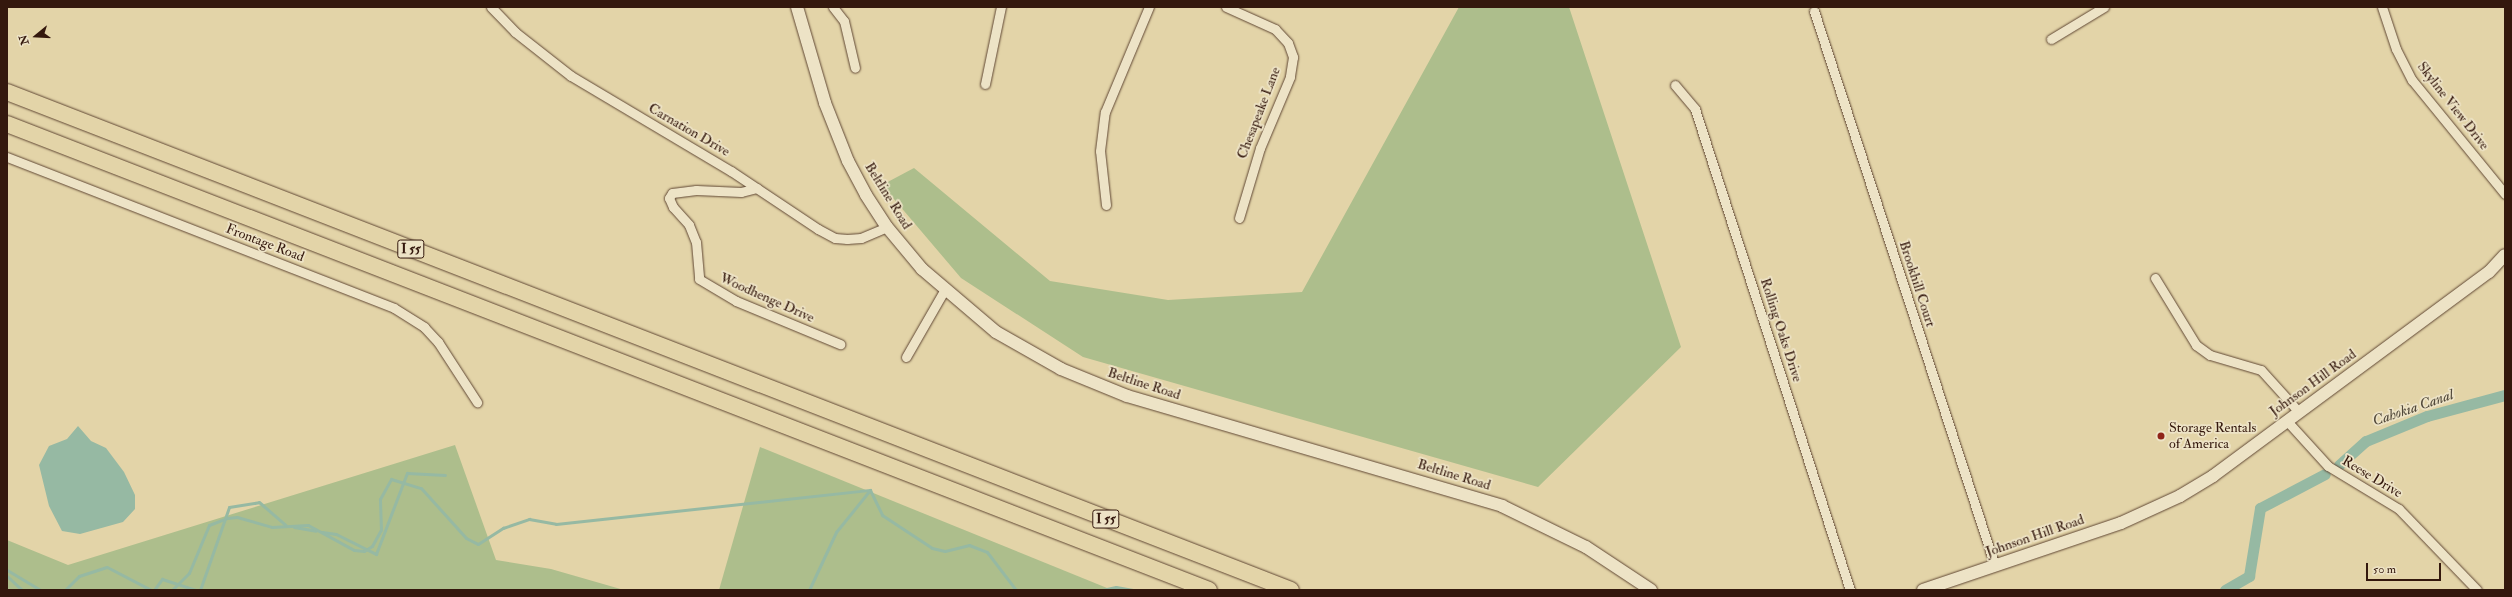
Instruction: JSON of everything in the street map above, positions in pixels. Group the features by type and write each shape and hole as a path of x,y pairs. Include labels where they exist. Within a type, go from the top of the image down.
{"highway":[{"name":"I 55","path":"7,92 1290,590"},
{"name":"I 55","path":"7,124 1209,590"}],"main road":[{"name":"Beltline Road","path":"797,7 840,142 887,227 944,291 996,332 1091,383 1502,506 1586,547 1651,590"},
{"name":"Johnson Hill Road","path":"1923,590 2121,523 2180,496 2288,421 2489,272 2505,255"}],"street":[{"name":"Carnation Drive","path":"491,7 515,32 577,80 757,188 835,238 861,238 887,227"},
{"path":"833,7 844,21 855,68"},
{"path":"985,84 1001,7"},
{"path":"1106,205 1100,151 1105,112 1149,7"},
{"name":"Chesapeake Lane","path":"1226,7 1276,29 1288,43 1293,57 1290,77 1260,148 1239,218"},
{"path":"2051,39 2104,7"},
{"name":"Skyline View Drive","path":"2382,7 2396,49 2412,80 2505,194"},
{"name":"Brookhill Court","path":"1814,11 1995,566"},
{"name":"Rolling Oaks Drive","path":"1675,85 1695,109 1850,590"},
{"name":"Frontage Road","path":"7,157 394,308 424,327 438,342 477,402"},
{"name":"Woodhenge Drive","path":"757,188 741,192 696,190 672,194 673,207 692,229 699,279 736,301 840,344"},
{"path":"2155,278 2196,345 2210,356 2261,370 2299,412"},
{"path":"906,357 944,291"},
{"name":"Reese Drive","path":"2288,421 2328,466 2406,515 2477,590"}],"shaded area":[{"path":"1459,7 1569,7 1681,347 1538,487 1083,357 961,278 882,185 914,168 1050,281 1168,300 1302,292"},
{"path":"78,426 91,441 106,448 124,472 135,495 135,509 123,522 80,534 62,531 49,506 39,465 49,446 67,439"},
{"path":"455,445 496,560 551,569 624,590 7,590 7,540 68,565"},
{"path":"760,447 1112,590 719,590"}],"waterway":[{"name":"Cahokia Canal","path":"2339,465 2366,441 2427,416 2505,395"},
{"path":"322,532 336,534 376,554 407,473 445,475"},
{"name":"Cahokia Canal","path":"2225,590 2249,576 2260,508 2325,474"},
{"path":"172,590 189,573 209,525 227,518 237,517 272,527 308,525 354,550 364,551 372,546 381,530 380,499 391,479 421,488 466,538 478,544 503,528 529,519 556,524 870,490"},
{"path":"870,490 882,515 932,548 945,551 969,545 987,552 1016,590"},
{"path":"809,590 836,532 870,490"},
{"path":"200,590 229,507 259,502 285,525"},
{"path":"294,527 316,531"},
{"path":"65,590 79,576 107,567 151,590"},
{"path":"7,570 40,590"},
{"path":"7,576 22,590"},
{"path":"154,590 162,579 196,590"},
{"path":"1102,590 1116,587 1133,590"}],"place":[{"name":"Storage Rentals of America","path":"2161,436"}]}
